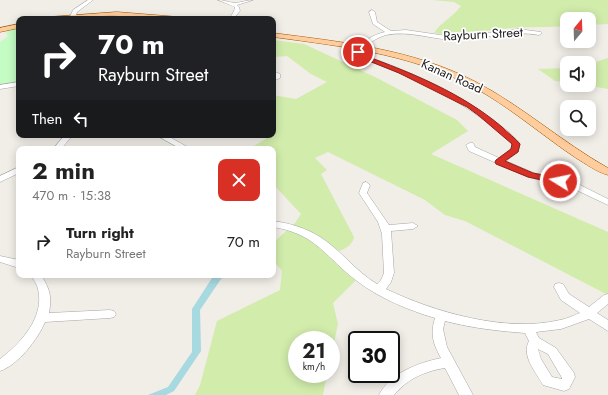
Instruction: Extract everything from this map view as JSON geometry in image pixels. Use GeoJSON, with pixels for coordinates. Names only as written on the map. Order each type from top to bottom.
{"type":"FeatureCollection","features":[{"type":"Feature","properties":{"kind":"main road"},"geometry":{"type":"LineString","coordinates":[[109,16],[141,16]]}},
{"type":"Feature","properties":{"kind":"main road"},"geometry":{"type":"LineString","coordinates":[[0,29],[16,26]]}},
{"type":"Feature","properties":{"kind":"main road","name":"Kanan Road"},"geometry":{"type":"LineString","coordinates":[[276,33],[363,46],[427,60],[478,81],[503,94],[579,149],[608,166]]}},
{"type":"Feature","properties":{"kind":"main road","name":"Kanan Road"},"geometry":{"type":"LineString","coordinates":[[363,46],[416,60],[468,81],[495,96],[572,151],[608,172]]}},
{"type":"Feature","properties":{"kind":"street"},"geometry":{"type":"LineString","coordinates":[[72,16],[75,10],[90,0]]}},
{"type":"Feature","properties":{"kind":"street"},"geometry":{"type":"LineString","coordinates":[[220,0],[234,4],[251,0]]}},
{"type":"Feature","properties":{"kind":"street"},"geometry":{"type":"LineString","coordinates":[[233,16],[238,9],[234,4]]}},
{"type":"Feature","properties":{"kind":"street"},"geometry":{"type":"LineString","coordinates":[[372,12],[375,23],[390,33]]}},
{"type":"Feature","properties":{"kind":"street","name":"Rayburn Street"},"geometry":{"type":"LineString","coordinates":[[363,46],[374,38],[390,33],[408,32],[455,38],[514,32],[539,33]]}},
{"type":"Feature","properties":{"kind":"street"},"geometry":{"type":"LineString","coordinates":[[363,46],[358,52],[361,56],[401,71],[469,106],[481,113],[512,139],[516,144],[515,150],[499,162]]}},
{"type":"Feature","properties":{"kind":"street"},"geometry":{"type":"LineString","coordinates":[[0,87],[16,84]]}},
{"type":"Feature","properties":{"kind":"street"},"geometry":{"type":"LineString","coordinates":[[60,146],[66,138]]}},
{"type":"Feature","properties":{"kind":"street"},"geometry":{"type":"LineString","coordinates":[[166,138],[181,146]]}},
{"type":"Feature","properties":{"kind":"street"},"geometry":{"type":"LineString","coordinates":[[470,145],[472,149],[499,162],[531,175],[575,186],[608,202]]}},
{"type":"Feature","properties":{"kind":"street"},"geometry":{"type":"LineString","coordinates":[[0,179],[16,171]]}},
{"type":"Feature","properties":{"kind":"street"},"geometry":{"type":"LineString","coordinates":[[366,185],[363,193],[386,228],[389,274],[386,282],[378,290]]}},
{"type":"Feature","properties":{"kind":"street"},"geometry":{"type":"LineString","coordinates":[[276,225],[298,230],[318,240],[355,274],[378,290],[407,304],[441,316],[498,327],[529,328],[576,321],[590,314],[608,298]]}},
{"type":"Feature","properties":{"kind":"street"},"geometry":{"type":"LineString","coordinates":[[386,228],[413,226]]}},
{"type":"Feature","properties":{"kind":"street"},"geometry":{"type":"LineString","coordinates":[[0,259],[16,263]]}},
{"type":"Feature","properties":{"kind":"street"},"geometry":{"type":"LineString","coordinates":[[0,366],[16,354],[28,341],[42,318],[46,301],[43,285],[38,278]]}},
{"type":"Feature","properties":{"kind":"street"},"geometry":{"type":"LineString","coordinates":[[559,287],[565,297],[608,326]]}},
{"type":"Feature","properties":{"kind":"street"},"geometry":{"type":"LineString","coordinates":[[42,318],[110,314]]}},
{"type":"Feature","properties":{"kind":"street"},"geometry":{"type":"LineString","coordinates":[[441,316],[437,329],[441,347],[466,395]]}},
{"type":"Feature","properties":{"kind":"street"},"geometry":{"type":"LineString","coordinates":[[529,328],[535,341]]}},
{"type":"Feature","properties":{"kind":"street"},"geometry":{"type":"LineString","coordinates":[[386,395],[393,386],[415,370],[430,365],[448,362]]}},
{"type":"Feature","properties":{"kind":"green space"},"geometry":{"type":"Polygon","coordinates":[[[433,0],[608,0],[608,24],[596,25],[596,12],[560,12],[560,26],[510,28],[460,34],[434,33],[461,6],[454,2],[433,0]]]}},
{"type":"Feature","properties":{"kind":"green space"},"geometry":{"type":"Polygon","coordinates":[[[16,28],[16,82],[0,85],[0,42],[8,36],[5,30],[16,28]]]}},
{"type":"Feature","properties":{"kind":"green space"},"geometry":{"type":"Polygon","coordinates":[[[276,40],[304,44],[377,78],[457,120],[468,131],[431,154],[608,232],[608,295],[465,221],[445,215],[425,200],[328,152],[315,158],[327,170],[321,174],[354,237],[353,241],[347,247],[328,256],[356,280],[333,303],[338,324],[337,331],[288,331],[288,383],[325,383],[323,395],[195,395],[200,385],[217,321],[280,290],[282,271],[276,264],[276,240],[295,223],[301,214],[276,187],[276,146],[254,146],[267,138],[276,138],[276,96],[296,99],[327,82],[311,74],[287,56],[276,57],[276,40]]]}},
{"type":"Feature","properties":{"kind":"green space"},"geometry":{"type":"Polygon","coordinates":[[[608,58],[608,89],[596,87],[596,62],[608,58]]]}},
{"type":"Feature","properties":{"kind":"green space"},"geometry":{"type":"Polygon","coordinates":[[[560,68],[560,81],[555,81],[538,69],[560,68]]]}},
{"type":"Feature","properties":{"kind":"water"},"geometry":{"type":"Polygon","coordinates":[[[212,278],[222,278],[200,310],[201,351],[174,391],[166,395],[148,395],[168,387],[192,352],[192,309],[212,278]]]}},
{"type":"Feature","properties":{"kind":"route"},"geometry":{"type":"LineString","coordinates":[[358,52],[361,56],[401,71],[476,109],[516,144],[515,150],[499,162],[531,175],[560,181]]}}]}
